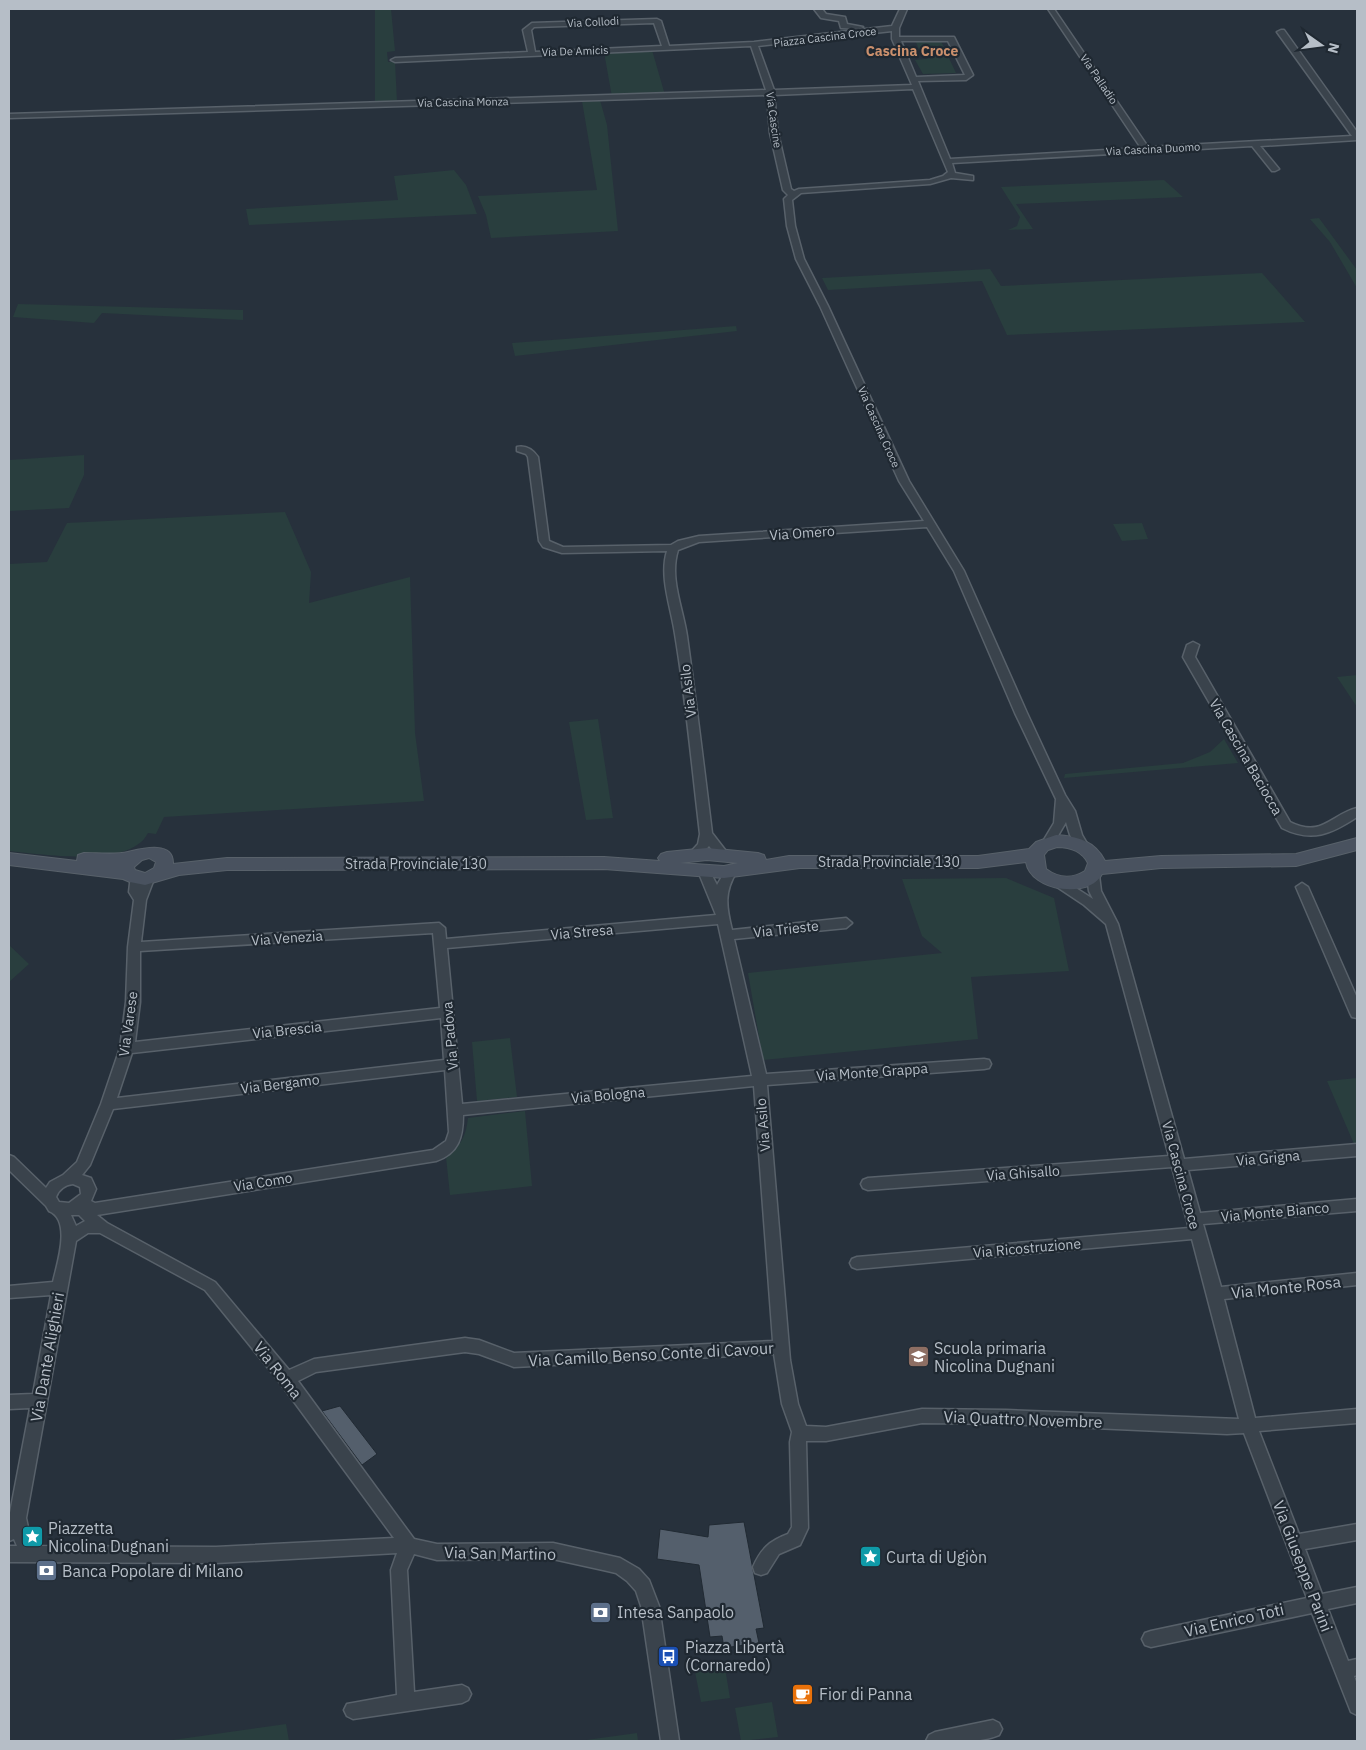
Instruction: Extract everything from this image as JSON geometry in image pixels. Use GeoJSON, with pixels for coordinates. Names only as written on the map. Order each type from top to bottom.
{"type":"FeatureCollection","features":[{"type":"Feature","properties":{"kind":"street"},"geometry":{"type":"LineString","coordinates":[[818,9],[824,16],[842,19],[844,26],[864,27],[867,32]]}},
{"type":"Feature","properties":{"kind":"street"},"geometry":{"type":"LineString","coordinates":[[903,9],[896,25],[896,39],[949,161],[952,172],[950,175]]}},
{"type":"Feature","properties":{"kind":"street","name":"Via Palladio"},"geometry":{"type":"LineString","coordinates":[[1051,9],[1146,150]]}},
{"type":"Feature","properties":{"kind":"street","name":"Via Collodi"},"geometry":{"type":"LineString","coordinates":[[532,52],[527,30],[532,25],[650,20],[657,21],[666,47]]}},
{"type":"Feature","properties":{"kind":"street","name":"Piazza Cascina Croce"},"geometry":{"type":"LineString","coordinates":[[754,44],[867,32],[896,25]]}},
{"type":"Feature","properties":{"kind":"street"},"geometry":{"type":"LineString","coordinates":[[1281,32],[1357,137]]}},
{"type":"Feature","properties":{"kind":"street","name":"Via Cascina Monza"},"geometry":{"type":"LineString","coordinates":[[9,116],[769,93],[915,83],[966,78],[969,76],[951,39],[896,39]]}},
{"type":"Feature","properties":{"kind":"street","name":"Via De Amicis"},"geometry":{"type":"LineString","coordinates":[[395,60],[532,52],[754,44]]}},
{"type":"Feature","properties":{"kind":"street","name":"Via Cascine"},"geometry":{"type":"LineString","coordinates":[[754,44],[770,88],[774,133],[787,190],[792,194]]}},
{"type":"Feature","properties":{"kind":"street","name":"Via Cascina Duomo"},"geometry":{"type":"LineString","coordinates":[[949,161],[1357,137]]}},
{"type":"Feature","properties":{"kind":"street"},"geometry":{"type":"LineString","coordinates":[[1254,144],[1274,169]]}},
{"type":"Feature","properties":{"kind":"street"},"geometry":{"type":"LineString","coordinates":[[792,194],[805,190],[930,182],[950,175],[970,178]]}},
{"type":"Feature","properties":{"kind":"street","name":"Via Cascina Croce"},"geometry":{"type":"LineString","coordinates":[[792,194],[788,199],[789,210],[800,259],[834,326],[893,459],[921,510],[932,524],[959,571],[1060,798],[1069,810],[1076,835],[1091,861],[1095,891],[1112,924],[1215,1294],[1249,1426]]}},
{"type":"Feature","properties":{"kind":"street","name":"Via Omero"},"geometry":{"type":"LineString","coordinates":[[520,449],[529,452],[533,457],[544,541],[547,545],[562,550],[673,548],[682,543],[699,539],[932,524]]}},
{"type":"Feature","properties":{"kind":"street","name":"Via Asilo"},"geometry":{"type":"LineString","coordinates":[[673,548],[669,561],[669,572],[681,634],[706,834]]}},
{"type":"Feature","properties":{"kind":"street","name":"Via Cascina Baciocca"},"geometry":{"type":"LineString","coordinates":[[1193,645],[1189,657],[1286,826],[1300,832],[1314,834],[1330,829],[1357,812]]}},
{"type":"Feature","properties":{"kind":"street","name":"Via Cascina Croce"},"geometry":{"type":"LineString","coordinates":[[1040,856],[1058,832],[1062,820],[1060,798]]}},
{"type":"Feature","properties":{"kind":"street"},"geometry":{"type":"LineString","coordinates":[[706,834],[723,855]]}},
{"type":"Feature","properties":{"kind":"street"},"geometry":{"type":"LineString","coordinates":[[694,856],[704,844],[706,834]]}},
{"type":"Feature","properties":{"kind":"street","name":"Strada Provinciale 130"},"geometry":{"type":"LineString","coordinates":[[604,863],[723,855],[800,862],[978,862],[1040,856],[1066,841],[1091,861],[1296,860],[1357,844]]}},
{"type":"Feature","properties":{"kind":"street","name":"Strada Provinciale 130"},"geometry":{"type":"LineString","coordinates":[[1040,856],[1052,881],[1061,884],[1080,883],[1091,861]]}},
{"type":"Feature","properties":{"kind":"street","name":"Strada Provinciale 130"},"geometry":{"type":"LineString","coordinates":[[9,859],[144,870],[179,869],[227,864],[604,863],[704,871],[731,871],[800,862]]}},
{"type":"Feature","properties":{"kind":"street","name":"Via Varese"},"geometry":{"type":"LineString","coordinates":[[92,1143],[72,1203],[52,1189],[83,1165],[92,1143],[108,1104],[127,1048],[133,1002],[134,947],[140,900],[135,892],[144,870]]}},
{"type":"Feature","properties":{"kind":"street","name":"Via Asilo"},"geometry":{"type":"LineString","coordinates":[[704,871],[721,913],[760,1080],[781,1347]]}},
{"type":"Feature","properties":{"kind":"street","name":"Via Asilo"},"geometry":{"type":"LineString","coordinates":[[721,913],[723,883],[731,871]]}},
{"type":"Feature","properties":{"kind":"street"},"geometry":{"type":"LineString","coordinates":[[1061,884],[1088,902],[1112,924]]}},
{"type":"Feature","properties":{"kind":"street"},"geometry":{"type":"LineString","coordinates":[[1302,887],[1357,1013]]}},
{"type":"Feature","properties":{"kind":"street","name":"Via Stresa"},"geometry":{"type":"LineString","coordinates":[[441,944],[721,913]]}},
{"type":"Feature","properties":{"kind":"street","name":"Via Trieste"},"geometry":{"type":"LineString","coordinates":[[726,935],[846,923]]}},
{"type":"Feature","properties":{"kind":"street","name":"Via Venezia"},"geometry":{"type":"LineString","coordinates":[[134,947],[439,928]]}},
{"type":"Feature","properties":{"kind":"street","name":"Via Padova"},"geometry":{"type":"LineString","coordinates":[[439,928],[456,1110],[456,1132],[452,1144]]}},
{"type":"Feature","properties":{"kind":"street","name":"Via Brescia"},"geometry":{"type":"LineString","coordinates":[[127,1048],[448,1012]]}},
{"type":"Feature","properties":{"kind":"street","name":"Via Bergamo"},"geometry":{"type":"LineString","coordinates":[[108,1104],[452,1064]]}},
{"type":"Feature","properties":{"kind":"street","name":"Via Monte Grappa"},"geometry":{"type":"LineString","coordinates":[[760,1080],[984,1064]]}},
{"type":"Feature","properties":{"kind":"street","name":"Via Bologna"},"geometry":{"type":"LineString","coordinates":[[456,1110],[760,1080]]}},
{"type":"Feature","properties":{"kind":"street","name":"Via Como"},"geometry":{"type":"LineString","coordinates":[[72,1203],[118,1205],[436,1155],[452,1144]]}},
{"type":"Feature","properties":{"kind":"street","name":"Via Grigna"},"geometry":{"type":"LineString","coordinates":[[1178,1163],[1357,1150]]}},
{"type":"Feature","properties":{"kind":"street","name":"Via Roma"},"geometry":{"type":"LineString","coordinates":[[9,1161],[27,1180],[72,1203],[108,1230],[210,1286],[287,1379],[409,1545]]}},
{"type":"Feature","properties":{"kind":"street","name":"Via Ghisallo"},"geometry":{"type":"LineString","coordinates":[[868,1184],[1178,1163]]}},
{"type":"Feature","properties":{"kind":"street"},"geometry":{"type":"LineString","coordinates":[[27,1180],[80,1180],[72,1203]]}},
{"type":"Feature","properties":{"kind":"street","name":"Via Dante Alighieri"},"geometry":{"type":"LineString","coordinates":[[18,1518],[69,1238],[68,1222],[72,1203]]}},
{"type":"Feature","properties":{"kind":"street"},"geometry":{"type":"LineString","coordinates":[[69,1238],[85,1227],[108,1230],[107,1218],[118,1205]]}},
{"type":"Feature","properties":{"kind":"street","name":"Via Monte Bianco"},"geometry":{"type":"LineString","coordinates":[[1195,1226],[1357,1205]]}},
{"type":"Feature","properties":{"kind":"street","name":"Via Ricostruzione"},"geometry":{"type":"LineString","coordinates":[[857,1263],[1195,1226]]}},
{"type":"Feature","properties":{"kind":"street","name":"Via Monte Rosa"},"geometry":{"type":"LineString","coordinates":[[1215,1294],[1357,1279]]}},
{"type":"Feature","properties":{"kind":"street"},"geometry":{"type":"LineString","coordinates":[[9,1292],[60,1288]]}},
{"type":"Feature","properties":{"kind":"street","name":"Via Camillo Benso Conte di Cavour"},"geometry":{"type":"LineString","coordinates":[[287,1379],[301,1370],[314,1366],[465,1345],[479,1347],[514,1360],[781,1347],[790,1404],[800,1432],[798,1442],[800,1528],[794,1540],[775,1546],[766,1555],[761,1567]]}},
{"type":"Feature","properties":{"kind":"street"},"geometry":{"type":"LineString","coordinates":[[9,1402],[40,1400]]}},
{"type":"Feature","properties":{"kind":"street","name":"Via Quattro Novembre"},"geometry":{"type":"LineString","coordinates":[[800,1432],[812,1435],[826,1434],[922,1416],[1006,1417],[1208,1426],[1249,1426],[1357,1416]]}},
{"type":"Feature","properties":{"kind":"street","name":"Via Giuseppe Parini"},"geometry":{"type":"LineString","coordinates":[[1249,1426],[1317,1602],[1350,1669],[1357,1706]]}},
{"type":"Feature","properties":{"kind":"street"},"geometry":{"type":"LineString","coordinates":[[9,1533],[18,1518]]}},
{"type":"Feature","properties":{"kind":"street"},"geometry":{"type":"LineString","coordinates":[[18,1518],[22,1539],[31,1554]]}},
{"type":"Feature","properties":{"kind":"street"},"geometry":{"type":"LineString","coordinates":[[1294,1543],[1357,1532]]}},
{"type":"Feature","properties":{"kind":"street"},"geometry":{"type":"LineString","coordinates":[[406,1702],[399,1570],[409,1545]]}},
{"type":"Feature","properties":{"kind":"street","name":"Via San Martino"},"geometry":{"type":"LineString","coordinates":[[31,1554],[216,1555],[409,1545],[443,1552],[553,1551],[620,1566],[633,1575],[643,1586],[650,1606],[670,1741]]}},
{"type":"Feature","properties":{"kind":"street"},"geometry":{"type":"LineString","coordinates":[[9,1554],[31,1554]]}},
{"type":"Feature","properties":{"kind":"street","name":"Via Enrico Toti"},"geometry":{"type":"LineString","coordinates":[[1151,1639],[1317,1602],[1357,1595]]}},
{"type":"Feature","properties":{"kind":"street"},"geometry":{"type":"LineString","coordinates":[[353,1710],[462,1694]]}},
{"type":"Feature","properties":{"kind":"street"},"geometry":{"type":"LineString","coordinates":[[935,1741],[993,1729]]}},
{"type":"Feature","properties":{"kind":"green space"},"geometry":{"type":"Polygon","coordinates":[[[375,9],[391,9],[395,51],[387,52],[388,62],[395,62],[397,102],[375,102],[375,9]]]}},
{"type":"Feature","properties":{"kind":"green space"},"geometry":{"type":"Polygon","coordinates":[[[940,39],[956,73],[923,74],[915,60],[933,58],[930,55],[922,56],[915,40],[940,39]]]}},
{"type":"Feature","properties":{"kind":"green space"},"geometry":{"type":"Polygon","coordinates":[[[652,50],[665,95],[612,97],[604,52],[652,50]]]}},
{"type":"Feature","properties":{"kind":"green space"},"geometry":{"type":"Polygon","coordinates":[[[600,100],[607,125],[618,231],[491,238],[486,215],[478,196],[597,190],[582,101],[600,100]]]}},
{"type":"Feature","properties":{"kind":"green space"},"geometry":{"type":"Polygon","coordinates":[[[454,170],[466,185],[477,214],[249,225],[246,209],[398,200],[394,176],[454,170]]]}},
{"type":"Feature","properties":{"kind":"green space"},"geometry":{"type":"Polygon","coordinates":[[[1164,180],[1183,197],[1016,204],[1033,229],[1008,230],[1017,226],[1020,217],[1001,187],[1164,180]]]}},
{"type":"Feature","properties":{"kind":"green space"},"geometry":{"type":"Polygon","coordinates":[[[1319,218],[1357,270],[1357,288],[1330,242],[1310,219],[1319,218]]]}},
{"type":"Feature","properties":{"kind":"green space"},"geometry":{"type":"Polygon","coordinates":[[[990,269],[1001,286],[1262,273],[1305,322],[1007,335],[982,281],[828,290],[822,278],[990,269]]]}},
{"type":"Feature","properties":{"kind":"green space"},"geometry":{"type":"Polygon","coordinates":[[[18,304],[243,310],[243,320],[102,313],[94,323],[13,317],[18,304]]]}},
{"type":"Feature","properties":{"kind":"green space"},"geometry":{"type":"Polygon","coordinates":[[[736,326],[737,331],[515,356],[512,343],[736,326]]]}},
{"type":"Feature","properties":{"kind":"green space"},"geometry":{"type":"Polygon","coordinates":[[[84,455],[84,475],[69,508],[9,511],[9,460],[84,455]]]}},
{"type":"Feature","properties":{"kind":"green space"},"geometry":{"type":"Polygon","coordinates":[[[285,512],[311,572],[309,603],[410,577],[415,733],[424,801],[164,817],[156,834],[148,833],[138,844],[123,851],[105,855],[84,857],[9,851],[9,564],[47,562],[67,523],[285,512]]]}},
{"type":"Feature","properties":{"kind":"green space"},"geometry":{"type":"Polygon","coordinates":[[[1142,523],[1148,539],[1122,541],[1113,524],[1142,523]]]}},
{"type":"Feature","properties":{"kind":"green space"},"geometry":{"type":"Polygon","coordinates":[[[1357,675],[1357,707],[1337,677],[1357,675]]]}},
{"type":"Feature","properties":{"kind":"green space"},"geometry":{"type":"Polygon","coordinates":[[[598,719],[613,818],[586,820],[569,722],[598,719]]]}},
{"type":"Feature","properties":{"kind":"green space"},"geometry":{"type":"Polygon","coordinates":[[[1224,739],[1238,763],[1064,778],[1065,774],[1183,763],[1210,752],[1224,739]]]}},
{"type":"Feature","properties":{"kind":"green space"},"geometry":{"type":"Polygon","coordinates":[[[1006,878],[1054,898],[1069,971],[971,977],[978,1039],[763,1060],[748,973],[942,953],[922,936],[902,879],[1006,878]]]}},
{"type":"Feature","properties":{"kind":"green space"},"geometry":{"type":"Polygon","coordinates":[[[9,945],[29,964],[9,982],[9,945]]]}},
{"type":"Feature","properties":{"kind":"green space"},"geometry":{"type":"Polygon","coordinates":[[[510,1038],[517,1097],[477,1101],[472,1042],[510,1038]]]}},
{"type":"Feature","properties":{"kind":"green space"},"geometry":{"type":"Polygon","coordinates":[[[1357,1078],[1357,1143],[1354,1144],[1327,1081],[1357,1078]]]}},
{"type":"Feature","properties":{"kind":"green space"},"geometry":{"type":"Polygon","coordinates":[[[525,1111],[532,1186],[450,1195],[446,1157],[462,1140],[468,1118],[525,1111]]]}},
{"type":"Feature","properties":{"kind":"green space"},"geometry":{"type":"Polygon","coordinates":[[[724,1662],[730,1698],[701,1702],[694,1667],[724,1662]]]}},
{"type":"Feature","properties":{"kind":"green space"},"geometry":{"type":"Polygon","coordinates":[[[772,1702],[778,1737],[741,1741],[735,1708],[772,1702]]]}},
{"type":"Feature","properties":{"kind":"green space"},"geometry":{"type":"Polygon","coordinates":[[[286,1724],[289,1741],[166,1741],[286,1724]]]}},
{"type":"Feature","properties":{"kind":"green space"},"geometry":{"type":"Polygon","coordinates":[[[637,1733],[638,1741],[579,1741],[637,1733]]]}},
{"type":"Feature","properties":{"kind":"building"},"geometry":{"type":"Polygon","coordinates":[[[340,1406],[377,1454],[362,1465],[322,1411],[340,1406]]]}},
{"type":"Feature","properties":{"kind":"building"},"geometry":{"type":"Polygon","coordinates":[[[744,1522],[764,1628],[756,1629],[759,1643],[724,1648],[722,1636],[710,1637],[699,1565],[657,1559],[660,1529],[708,1537],[709,1525],[744,1522]]]}},
{"type":"Feature","properties":{"kind":"place","name":"Scuola primaria Nicolina Dugnani"},"geometry":{"type":"Point","coordinates":[918,1357]}},
{"type":"Feature","properties":{"kind":"place","name":"Piazzetta Nicolina Dugnani"},"geometry":{"type":"Point","coordinates":[32,1537]}},
{"type":"Feature","properties":{"kind":"place","name":"Curta di Ugiòn"},"geometry":{"type":"Point","coordinates":[870,1557]}},
{"type":"Feature","properties":{"kind":"place","name":"Banca Popolare di Milano"},"geometry":{"type":"Point","coordinates":[46,1571]}},
{"type":"Feature","properties":{"kind":"place","name":"Intesa Sanpaolo"},"geometry":{"type":"Point","coordinates":[601,1612]}},
{"type":"Feature","properties":{"kind":"place","name":"Piazza Libertà (Cornaredo)"},"geometry":{"type":"Point","coordinates":[669,1656]}},
{"type":"Feature","properties":{"kind":"place","name":"Fior di Panna"},"geometry":{"type":"Point","coordinates":[803,1694]}},
{"type":"Feature","properties":{"kind":"district","name":"Cascina Croce"},"geometry":{"type":"Point","coordinates":[912,51]}}]}
